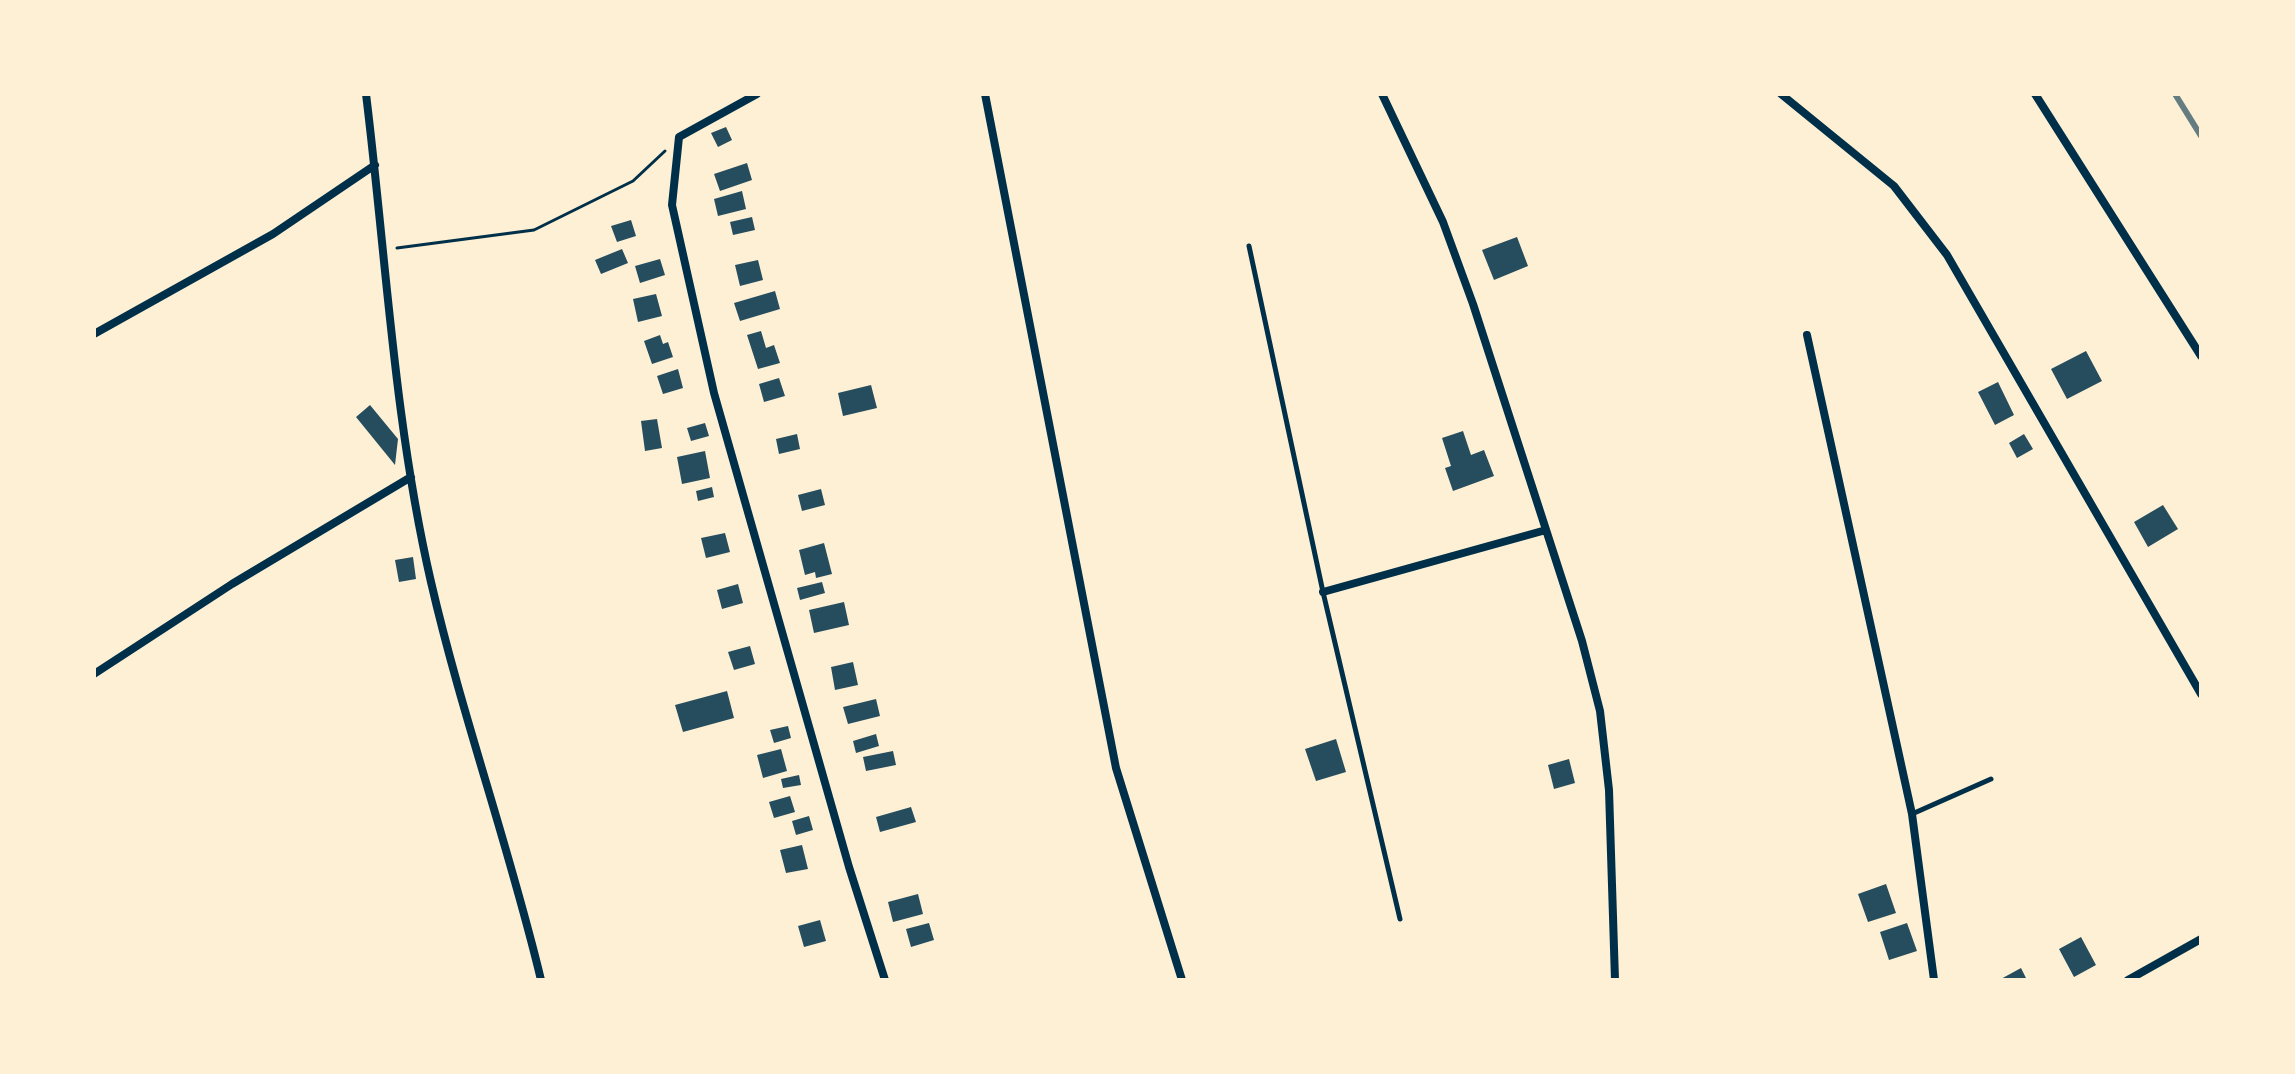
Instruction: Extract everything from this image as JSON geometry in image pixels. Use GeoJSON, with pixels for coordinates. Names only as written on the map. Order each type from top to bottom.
{"type":"FeatureCollection","features":[{"type":"Feature","properties":{"kind":"street"},"geometry":{"type":"LineString","coordinates":[[366,94],[411,477],[455,679],[525,913],[541,980]]}},
{"type":"Feature","properties":{"kind":"street"},"geometry":{"type":"LineString","coordinates":[[757,94],[679,137],[672,205],[714,393],[849,867],[885,980]]}},
{"type":"Feature","properties":{"kind":"street"},"geometry":{"type":"LineString","coordinates":[[985,94],[1116,768],[1182,980]]}},
{"type":"Feature","properties":{"kind":"street"},"geometry":{"type":"LineString","coordinates":[[1382,94],[1443,222],[1546,530],[1600,711],[1609,790],[1615,980]]}},
{"type":"Feature","properties":{"kind":"street"},"geometry":{"type":"LineString","coordinates":[[1781,94],[1894,186],[1947,255],[2201,694]]}},
{"type":"Feature","properties":{"kind":"street"},"geometry":{"type":"LineString","coordinates":[[2035,94],[2201,356]]}},
{"type":"Feature","properties":{"kind":"street"},"geometry":{"type":"LineString","coordinates":[[94,334],[273,234],[375,165]]}},
{"type":"Feature","properties":{"kind":"street"},"geometry":{"type":"LineString","coordinates":[[1807,335],[1912,814],[1934,980]]}},
{"type":"Feature","properties":{"kind":"street"},"geometry":{"type":"LineString","coordinates":[[94,674],[232,584],[411,477]]}},
{"type":"Feature","properties":{"kind":"street"},"geometry":{"type":"LineString","coordinates":[[1323,592],[1546,530]]}},
{"type":"Feature","properties":{"kind":"street"},"geometry":{"type":"LineString","coordinates":[[2128,980],[2201,939]]}},
{"type":"Feature","properties":{"kind":"lane"},"geometry":{"type":"LineString","coordinates":[[1249,246],[1323,592],[1400,919]]}},
{"type":"Feature","properties":{"kind":"lane"},"geometry":{"type":"LineString","coordinates":[[1912,814],[1991,779]]}},
{"type":"Feature","properties":{"kind":"path"},"geometry":{"type":"LineString","coordinates":[[382,250],[534,230],[633,181],[679,137]]}},
{"type":"Feature","properties":{"kind":"building"},"geometry":{"type":"Polygon","coordinates":[[[726,127],[732,140],[718,147],[711,133],[726,127]]]}},
{"type":"Feature","properties":{"kind":"building"},"geometry":{"type":"Polygon","coordinates":[[[747,163],[752,180],[720,191],[714,174],[747,163]]]}},
{"type":"Feature","properties":{"kind":"building"},"geometry":{"type":"Polygon","coordinates":[[[742,191],[746,209],[718,216],[714,199],[742,191]]]}},
{"type":"Feature","properties":{"kind":"building"},"geometry":{"type":"Polygon","coordinates":[[[752,217],[755,230],[733,235],[730,222],[752,217]]]}},
{"type":"Feature","properties":{"kind":"building"},"geometry":{"type":"Polygon","coordinates":[[[631,220],[636,236],[617,242],[611,226],[631,220]]]}},
{"type":"Feature","properties":{"kind":"building"},"geometry":{"type":"Polygon","coordinates":[[[1517,237],[1528,266],[1494,280],[1482,250],[1517,237]]]}},
{"type":"Feature","properties":{"kind":"building"},"geometry":{"type":"Polygon","coordinates":[[[622,249],[628,263],[601,274],[595,260],[622,249]]]}},
{"type":"Feature","properties":{"kind":"building"},"geometry":{"type":"Polygon","coordinates":[[[660,259],[665,275],[640,283],[635,266],[660,259]]]}},
{"type":"Feature","properties":{"kind":"building"},"geometry":{"type":"Polygon","coordinates":[[[758,260],[763,280],[740,286],[735,265],[758,260]]]}},
{"type":"Feature","properties":{"kind":"building"},"geometry":{"type":"Polygon","coordinates":[[[775,291],[780,309],[740,321],[734,303],[775,291]]]}},
{"type":"Feature","properties":{"kind":"building"},"geometry":{"type":"Polygon","coordinates":[[[656,294],[662,316],[638,322],[633,299],[656,294]]]}},
{"type":"Feature","properties":{"kind":"building"},"geometry":{"type":"Polygon","coordinates":[[[761,331],[766,348],[774,345],[780,363],[758,369],[747,335],[761,331]]]}},
{"type":"Feature","properties":{"kind":"building"},"geometry":{"type":"Polygon","coordinates":[[[660,335],[663,344],[668,342],[673,357],[652,364],[644,341],[660,335]]]}},
{"type":"Feature","properties":{"kind":"building"},"geometry":{"type":"Polygon","coordinates":[[[2086,351],[2102,381],[2067,399],[2051,369],[2086,351]]]}},
{"type":"Feature","properties":{"kind":"building"},"geometry":{"type":"Polygon","coordinates":[[[678,369],[683,388],[663,394],[657,376],[678,369]]]}},
{"type":"Feature","properties":{"kind":"building"},"geometry":{"type":"Polygon","coordinates":[[[779,378],[785,396],[764,402],[759,384],[779,378]]]}},
{"type":"Feature","properties":{"kind":"building"},"geometry":{"type":"Polygon","coordinates":[[[1998,382],[2014,415],[1995,425],[1978,392],[1998,382]]]}},
{"type":"Feature","properties":{"kind":"building"},"geometry":{"type":"Polygon","coordinates":[[[871,385],[877,408],[843,416],[838,393],[871,385]]]}},
{"type":"Feature","properties":{"kind":"building"},"geometry":{"type":"Polygon","coordinates":[[[370,405],[398,439],[395,465],[356,417],[370,405]]]}},
{"type":"Feature","properties":{"kind":"building"},"geometry":{"type":"Polygon","coordinates":[[[657,419],[662,448],[645,451],[641,421],[657,419]]]}},
{"type":"Feature","properties":{"kind":"building"},"geometry":{"type":"Polygon","coordinates":[[[705,423],[709,436],[691,441],[687,428],[705,423]]]}},
{"type":"Feature","properties":{"kind":"building"},"geometry":{"type":"Polygon","coordinates":[[[1463,431],[1471,455],[1484,450],[1494,476],[1453,491],[1445,468],[1451,466],[1442,438],[1463,431]]]}},
{"type":"Feature","properties":{"kind":"building"},"geometry":{"type":"Polygon","coordinates":[[[797,434],[800,449],[779,454],[776,439],[797,434]]]}},
{"type":"Feature","properties":{"kind":"building"},"geometry":{"type":"Polygon","coordinates":[[[2024,434],[2033,449],[2017,458],[2009,443],[2024,434]]]}},
{"type":"Feature","properties":{"kind":"building"},"geometry":{"type":"Polygon","coordinates":[[[705,451],[710,478],[682,484],[677,457],[705,451]]]}},
{"type":"Feature","properties":{"kind":"building"},"geometry":{"type":"Polygon","coordinates":[[[712,487],[714,497],[698,501],[696,491],[712,487]]]}},
{"type":"Feature","properties":{"kind":"building"},"geometry":{"type":"Polygon","coordinates":[[[821,489],[825,505],[802,511],[798,495],[821,489]]]}},
{"type":"Feature","properties":{"kind":"building"},"geometry":{"type":"Polygon","coordinates":[[[2163,505],[2178,529],[2148,547],[2134,522],[2163,505]]]}},
{"type":"Feature","properties":{"kind":"building"},"geometry":{"type":"Polygon","coordinates":[[[725,533],[730,552],[706,558],[701,538],[725,533]]]}},
{"type":"Feature","properties":{"kind":"building"},"geometry":{"type":"Polygon","coordinates":[[[824,543],[832,574],[816,578],[815,572],[805,575],[799,550],[824,543]]]}},
{"type":"Feature","properties":{"kind":"building"},"geometry":{"type":"Polygon","coordinates":[[[413,557],[416,579],[399,582],[395,560],[413,557]]]}},
{"type":"Feature","properties":{"kind":"building"},"geometry":{"type":"Polygon","coordinates":[[[822,582],[825,593],[800,600],[797,588],[822,582]]]}},
{"type":"Feature","properties":{"kind":"building"},"geometry":{"type":"Polygon","coordinates":[[[738,584],[743,603],[722,609],[717,590],[738,584]]]}},
{"type":"Feature","properties":{"kind":"building"},"geometry":{"type":"Polygon","coordinates":[[[844,602],[849,625],[814,633],[809,610],[844,602]]]}},
{"type":"Feature","properties":{"kind":"building"},"geometry":{"type":"Polygon","coordinates":[[[750,646],[755,664],[734,670],[728,652],[750,646]]]}},
{"type":"Feature","properties":{"kind":"building"},"geometry":{"type":"Polygon","coordinates":[[[853,662],[858,685],[835,690],[831,667],[853,662]]]}},
{"type":"Feature","properties":{"kind":"building"},"geometry":{"type":"Polygon","coordinates":[[[727,691],[734,718],[683,732],[675,705],[727,691]]]}},
{"type":"Feature","properties":{"kind":"building"},"geometry":{"type":"Polygon","coordinates":[[[876,699],[880,716],[848,724],[843,707],[876,699]]]}},
{"type":"Feature","properties":{"kind":"building"},"geometry":{"type":"Polygon","coordinates":[[[788,726],[791,738],[774,743],[770,730],[788,726]]]}},
{"type":"Feature","properties":{"kind":"building"},"geometry":{"type":"Polygon","coordinates":[[[876,734],[879,746],[856,753],[853,741],[876,734]]]}},
{"type":"Feature","properties":{"kind":"building"},"geometry":{"type":"Polygon","coordinates":[[[1336,739],[1346,772],[1316,781],[1305,749],[1336,739]]]}},
{"type":"Feature","properties":{"kind":"building"},"geometry":{"type":"Polygon","coordinates":[[[781,749],[787,771],[763,778],[757,755],[781,749]]]}},
{"type":"Feature","properties":{"kind":"building"},"geometry":{"type":"Polygon","coordinates":[[[893,751],[896,765],[866,771],[863,757],[893,751]]]}},
{"type":"Feature","properties":{"kind":"building"},"geometry":{"type":"Polygon","coordinates":[[[1569,759],[1575,783],[1554,789],[1548,765],[1569,759]]]}},
{"type":"Feature","properties":{"kind":"building"},"geometry":{"type":"Polygon","coordinates":[[[799,775],[801,785],[783,788],[781,779],[799,775]]]}},
{"type":"Feature","properties":{"kind":"building"},"geometry":{"type":"Polygon","coordinates":[[[790,796],[795,812],[774,818],[769,802],[790,796]]]}},
{"type":"Feature","properties":{"kind":"building"},"geometry":{"type":"Polygon","coordinates":[[[911,807],[916,822],[880,832],[876,817],[911,807]]]}},
{"type":"Feature","properties":{"kind":"building"},"geometry":{"type":"Polygon","coordinates":[[[809,816],[813,830],[796,835],[792,821],[809,816]]]}},
{"type":"Feature","properties":{"kind":"building"},"geometry":{"type":"Polygon","coordinates":[[[802,845],[808,869],[786,873],[780,850],[802,845]]]}},
{"type":"Feature","properties":{"kind":"building"},"geometry":{"type":"Polygon","coordinates":[[[1886,884],[1896,913],[1868,922],[1858,894],[1886,884]]]}},
{"type":"Feature","properties":{"kind":"building"},"geometry":{"type":"Polygon","coordinates":[[[918,894],[923,914],[893,922],[888,902],[918,894]]]}},
{"type":"Feature","properties":{"kind":"building"},"geometry":{"type":"Polygon","coordinates":[[[820,920],[826,941],[804,947],[798,926],[820,920]]]}},
{"type":"Feature","properties":{"kind":"building"},"geometry":{"type":"Polygon","coordinates":[[[929,923],[934,940],[911,947],[906,929],[929,923]]]}},
{"type":"Feature","properties":{"kind":"building"},"geometry":{"type":"Polygon","coordinates":[[[1907,923],[1917,951],[1889,960],[1880,932],[1907,923]]]}},
{"type":"Feature","properties":{"kind":"building"},"geometry":{"type":"Polygon","coordinates":[[[2081,937],[2096,965],[2074,977],[2059,949],[2081,937]]]}},
{"type":"Feature","properties":{"kind":"building"},"geometry":{"type":"Polygon","coordinates":[[[2021,968],[2027,980],[1999,980],[2021,968]]]}},
{"type":"Feature","properties":{"kind":"railway"},"geometry":{"type":"LineString","coordinates":[[2175,94],[2201,136]]}}]}
